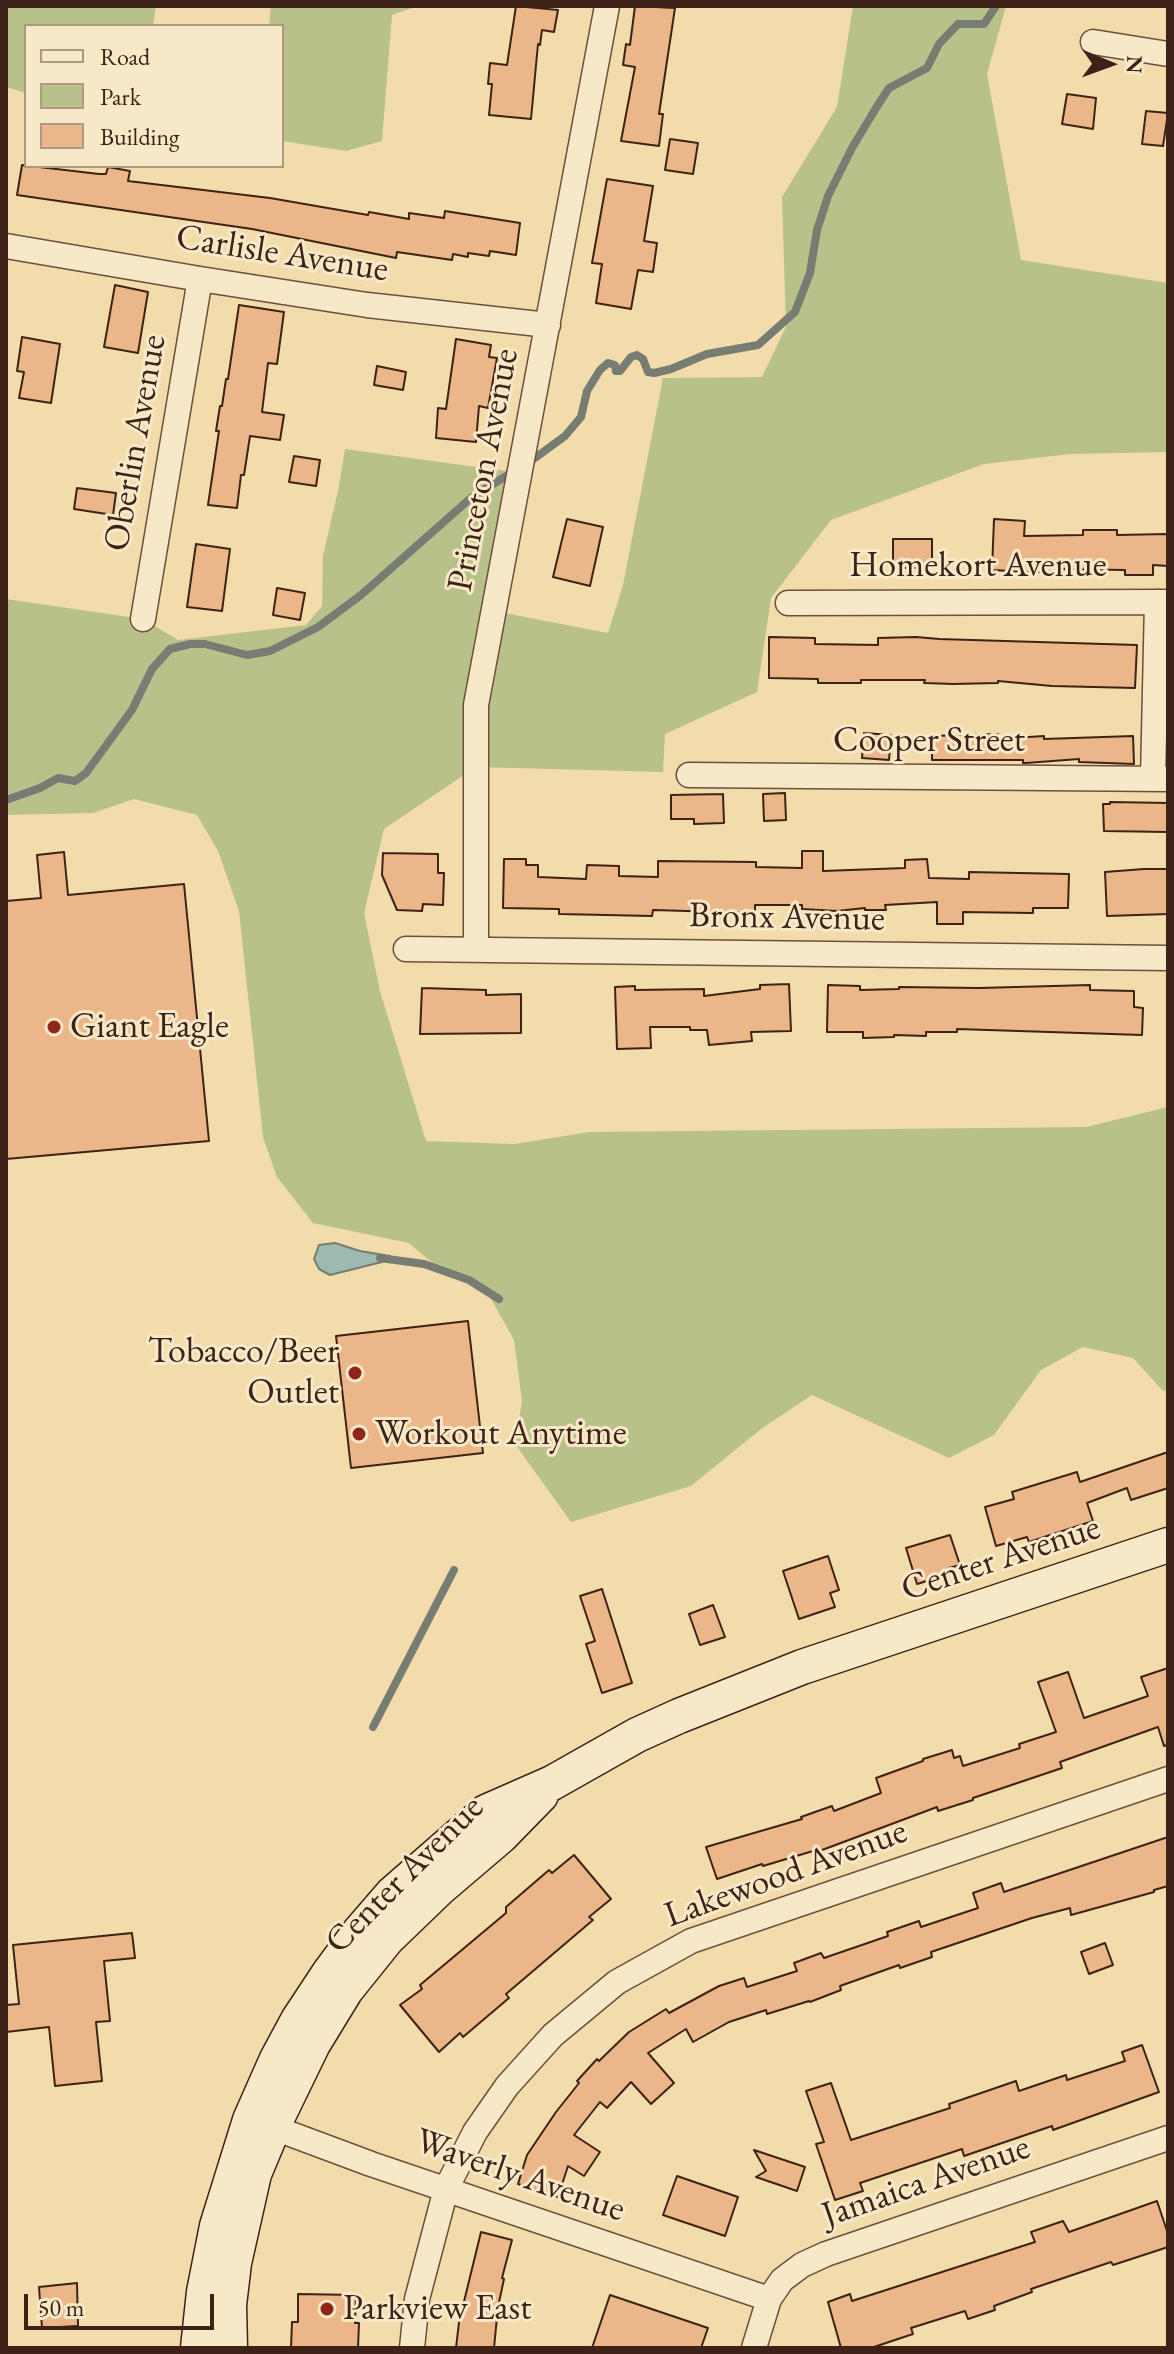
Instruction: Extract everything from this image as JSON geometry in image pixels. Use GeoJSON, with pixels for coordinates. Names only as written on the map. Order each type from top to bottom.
{"type":"FeatureCollection","features":[{"type":"Feature","properties":{"kind":"street","name":"Princeton Avenue"},"geometry":{"type":"LineString","coordinates":[[476,950],[476,705],[607,6]]}},
{"type":"Feature","properties":{"kind":"street"},"geometry":{"type":"LineString","coordinates":[[1093,42],[1168,54]]}},
{"type":"Feature","properties":{"kind":"street","name":"Carlisle Avenue"},"geometry":{"type":"LineString","coordinates":[[6,246],[367,305],[548,325]]}},
{"type":"Feature","properties":{"kind":"street","name":"Oberlin Avenue"},"geometry":{"type":"LineString","coordinates":[[143,619],[200,279]]}},
{"type":"Feature","properties":{"kind":"street"},"geometry":{"type":"LineString","coordinates":[[1160,779],[1162,602]]}},
{"type":"Feature","properties":{"kind":"street","name":"Homekort Avenue"},"geometry":{"type":"LineString","coordinates":[[788,603],[1162,602]]}},
{"type":"Feature","properties":{"kind":"street","name":"Cooper Street"},"geometry":{"type":"LineString","coordinates":[[689,775],[1160,779]]}},
{"type":"Feature","properties":{"kind":"street","name":"Bronx Avenue"},"geometry":{"type":"LineString","coordinates":[[406,949],[1168,958]]}},
{"type":"Feature","properties":{"kind":"street","name":"Center Avenue"},"geometry":{"type":"LineString","coordinates":[[230,2348],[229,2305],[234,2263],[277,2059],[298,2020],[360,1931],[392,1894],[486,1812],[552,1783],[637,1735],[802,1667],[1168,1545]]}},
{"type":"Feature","properties":{"kind":"street","name":"Lakewood Avenue"},"geometry":{"type":"LineString","coordinates":[[412,2348],[417,2299],[446,2189],[475,2132],[507,2086],[553,2035],[617,1982],[691,1941],[1168,1779]]}},
{"type":"Feature","properties":{"kind":"street","name":"Center Avenue"},"geometry":{"type":"LineString","coordinates":[[198,2348],[204,2292],[217,2226],[262,2124]]}},
{"type":"Feature","properties":{"kind":"street","name":"Waverly Avenue"},"geometry":{"type":"LineString","coordinates":[[262,2124],[769,2299]]}},
{"type":"Feature","properties":{"kind":"street","name":"Jamaica Avenue"},"geometry":{"type":"LineString","coordinates":[[754,2348],[769,2299],[782,2280],[802,2265],[826,2254],[1168,2138]]}},
{"type":"Feature","properties":{"kind":"green space"},"geometry":{"type":"Polygon","coordinates":[[[6,6],[156,6],[153,24],[24,24],[24,92],[6,87],[6,6]]]}},
{"type":"Feature","properties":{"kind":"green space"},"geometry":{"type":"Polygon","coordinates":[[[271,6],[418,6],[392,15],[382,141],[346,151],[284,141],[284,24],[269,24],[271,6]]]}},
{"type":"Feature","properties":{"kind":"green space"},"geometry":{"type":"Polygon","coordinates":[[[853,6],[1006,6],[987,74],[1021,260],[1168,283],[1168,452],[1070,454],[984,464],[831,520],[771,598],[757,692],[665,734],[663,772],[476,767],[384,829],[364,913],[380,991],[426,1141],[515,1144],[589,1132],[1086,1127],[1168,1107],[1168,1391],[1163,1391],[1133,1358],[1083,1347],[1041,1370],[994,1435],[949,1458],[812,1395],[761,1429],[691,1486],[571,1522],[515,1444],[522,1401],[514,1340],[485,1288],[444,1273],[409,1243],[313,1223],[277,1177],[263,1137],[239,911],[218,851],[197,815],[134,799],[93,813],[6,815],[6,599],[143,619],[178,640],[306,625],[322,606],[323,556],[345,449],[520,473],[494,611],[608,633],[623,585],[663,378],[762,377],[786,327],[782,197],[837,107],[853,6]]]}},
{"type":"Feature","properties":{"kind":"water"},"geometry":{"type":"Polygon","coordinates":[[[335,1243],[390,1256],[386,1261],[330,1275],[319,1269],[314,1259],[319,1245],[335,1243]]]}},
{"type":"Feature","properties":{"kind":"building"},"geometry":{"type":"Polygon","coordinates":[[[516,6],[558,10],[554,32],[542,30],[538,44],[531,119],[489,115],[492,84],[488,84],[490,63],[507,65],[516,6]]]}},
{"type":"Feature","properties":{"kind":"building"},"geometry":{"type":"Polygon","coordinates":[[[635,6],[675,8],[659,114],[663,114],[659,146],[621,141],[635,67],[623,65],[626,44],[630,45],[635,6]]]}},
{"type":"Feature","properties":{"kind":"building"},"geometry":{"type":"Polygon","coordinates":[[[1067,94],[1096,98],[1093,129],[1062,124],[1067,94]]]}},
{"type":"Feature","properties":{"kind":"building"},"geometry":{"type":"Polygon","coordinates":[[[1146,111],[1168,113],[1163,146],[1142,144],[1146,111]]]}},
{"type":"Feature","properties":{"kind":"building"},"geometry":{"type":"Polygon","coordinates":[[[670,139],[698,143],[693,174],[665,170],[670,139]]]}},
{"type":"Feature","properties":{"kind":"building"},"geometry":{"type":"Polygon","coordinates":[[[22,165],[24,168],[99,174],[106,174],[108,168],[114,168],[130,171],[128,181],[270,198],[368,215],[369,212],[409,219],[409,213],[444,218],[445,211],[520,223],[516,255],[490,251],[489,256],[453,254],[452,260],[397,252],[396,258],[252,229],[17,195],[22,165]]]}},
{"type":"Feature","properties":{"kind":"building"},"geometry":{"type":"Polygon","coordinates":[[[607,179],[653,186],[644,241],[657,243],[653,272],[638,270],[631,309],[596,303],[602,264],[592,263],[607,179]]]}},
{"type":"Feature","properties":{"kind":"building"},"geometry":{"type":"Polygon","coordinates":[[[115,285],[148,292],[138,353],[104,347],[115,285]]]}},
{"type":"Feature","properties":{"kind":"building"},"geometry":{"type":"Polygon","coordinates":[[[239,305],[284,312],[277,364],[268,363],[262,412],[284,415],[280,440],[250,436],[237,508],[208,505],[219,431],[216,431],[228,379],[239,305]]]}},
{"type":"Feature","properties":{"kind":"building"},"geometry":{"type":"Polygon","coordinates":[[[22,337],[60,344],[51,403],[19,398],[24,372],[17,371],[22,337]]]}},
{"type":"Feature","properties":{"kind":"building"},"geometry":{"type":"Polygon","coordinates":[[[456,339],[491,345],[489,357],[497,358],[488,408],[479,406],[476,442],[436,438],[438,408],[446,409],[456,339]]]}},
{"type":"Feature","properties":{"kind":"building"},"geometry":{"type":"Polygon","coordinates":[[[377,366],[406,372],[403,390],[374,385],[377,366]]]}},
{"type":"Feature","properties":{"kind":"building"},"geometry":{"type":"Polygon","coordinates":[[[294,456],[320,460],[316,486],[289,482],[294,456]]]}},
{"type":"Feature","properties":{"kind":"building"},"geometry":{"type":"Polygon","coordinates":[[[77,488],[116,493],[113,515],[74,509],[77,488]]]}},
{"type":"Feature","properties":{"kind":"building"},"geometry":{"type":"Polygon","coordinates":[[[567,519],[603,527],[590,586],[553,577],[567,519]]]}},
{"type":"Feature","properties":{"kind":"building"},"geometry":{"type":"Polygon","coordinates":[[[994,519],[1025,521],[1024,536],[1083,535],[1083,530],[1117,530],[1117,535],[1168,534],[1168,566],[1153,565],[1153,575],[1125,575],[1125,570],[992,570],[994,519]]]}},
{"type":"Feature","properties":{"kind":"building"},"geometry":{"type":"Polygon","coordinates":[[[893,539],[932,539],[932,568],[893,568],[893,539]]]}},
{"type":"Feature","properties":{"kind":"building"},"geometry":{"type":"Polygon","coordinates":[[[196,544],[230,549],[222,611],[187,607],[196,544]]]}},
{"type":"Feature","properties":{"kind":"building"},"geometry":{"type":"Polygon","coordinates":[[[277,588],[305,593],[300,620],[273,615],[277,588]]]}},
{"type":"Feature","properties":{"kind":"building"},"geometry":{"type":"Polygon","coordinates":[[[769,637],[815,638],[815,644],[878,645],[878,638],[916,637],[1137,645],[1135,688],[998,681],[953,684],[924,683],[925,680],[861,680],[861,683],[818,683],[818,679],[769,678],[769,637]]]}},
{"type":"Feature","properties":{"kind":"building"},"geometry":{"type":"Polygon","coordinates":[[[864,733],[891,735],[889,760],[862,758],[864,733]]]}},
{"type":"Feature","properties":{"kind":"building"},"geometry":{"type":"Polygon","coordinates":[[[998,734],[998,739],[1133,736],[1134,764],[1079,762],[1079,759],[1026,763],[1023,760],[932,760],[932,736],[998,734]]]}},
{"type":"Feature","properties":{"kind":"building"},"geometry":{"type":"Polygon","coordinates":[[[785,793],[786,820],[764,821],[763,794],[785,793]]]}},
{"type":"Feature","properties":{"kind":"building"},"geometry":{"type":"Polygon","coordinates":[[[723,794],[724,823],[694,824],[694,819],[671,819],[671,795],[723,794]]]}},
{"type":"Feature","properties":{"kind":"building"},"geometry":{"type":"Polygon","coordinates":[[[1168,803],[1168,832],[1104,831],[1103,804],[1168,803]]]}},
{"type":"Feature","properties":{"kind":"building"},"geometry":{"type":"Polygon","coordinates":[[[802,851],[823,851],[823,871],[905,868],[905,860],[927,859],[929,878],[969,879],[969,872],[1069,874],[1068,908],[1033,908],[1033,913],[963,912],[963,924],[937,924],[937,902],[885,905],[886,910],[865,908],[837,911],[802,909],[802,905],[755,905],[755,913],[653,910],[652,916],[559,914],[559,909],[503,908],[504,859],[526,859],[526,865],[538,865],[538,877],[586,879],[587,865],[619,866],[619,876],[658,877],[658,861],[756,862],[756,867],[802,868],[802,851]]]}},
{"type":"Feature","properties":{"kind":"building"},"geometry":{"type":"Polygon","coordinates":[[[64,852],[68,895],[184,884],[209,1141],[6,1159],[6,901],[41,898],[37,855],[64,852]]]}},
{"type":"Feature","properties":{"kind":"building"},"geometry":{"type":"Polygon","coordinates":[[[383,853],[438,854],[438,873],[444,873],[443,905],[423,904],[422,911],[397,910],[382,875],[383,853]]]}},
{"type":"Feature","properties":{"kind":"building"},"geometry":{"type":"Polygon","coordinates":[[[1168,869],[1168,914],[1107,916],[1105,872],[1168,869]]]}},
{"type":"Feature","properties":{"kind":"building"},"geometry":{"type":"Polygon","coordinates":[[[789,984],[791,1031],[751,1032],[752,1041],[709,1045],[707,1030],[650,1027],[651,1048],[617,1049],[615,987],[635,986],[635,990],[704,989],[704,996],[760,989],[760,985],[789,984]]]}},
{"type":"Feature","properties":{"kind":"building"},"geometry":{"type":"Polygon","coordinates":[[[828,985],[860,986],[860,990],[1090,985],[1090,990],[1134,991],[1134,1007],[1143,1008],[1142,1035],[957,1029],[957,1032],[926,1032],[926,1036],[863,1038],[863,1032],[827,1032],[828,985]]]}},
{"type":"Feature","properties":{"kind":"building"},"geometry":{"type":"Polygon","coordinates":[[[422,988],[486,990],[486,995],[521,994],[521,1033],[420,1034],[422,988]]]}},
{"type":"Feature","properties":{"kind":"building"},"geometry":{"type":"Polygon","coordinates":[[[468,1321],[483,1453],[351,1468],[336,1336],[468,1321]]]}},
{"type":"Feature","properties":{"kind":"building"},"geometry":{"type":"Polygon","coordinates":[[[1168,1452],[1168,1488],[1131,1500],[1127,1488],[1087,1503],[1093,1521],[1029,1542],[1027,1537],[996,1546],[985,1507],[1014,1499],[1012,1492],[1077,1472],[1080,1482],[1168,1452]]]}},
{"type":"Feature","properties":{"kind":"building"},"geometry":{"type":"Polygon","coordinates":[[[950,1535],[960,1565],[949,1568],[950,1574],[917,1584],[906,1548],[950,1535]]]}},
{"type":"Feature","properties":{"kind":"building"},"geometry":{"type":"Polygon","coordinates":[[[828,1556],[839,1590],[830,1593],[835,1607],[799,1619],[783,1571],[828,1556]]]}},
{"type":"Feature","properties":{"kind":"building"},"geometry":{"type":"Polygon","coordinates":[[[602,1589],[632,1683],[602,1693],[586,1644],[595,1641],[580,1596],[602,1589]]]}},
{"type":"Feature","properties":{"kind":"building"},"geometry":{"type":"Polygon","coordinates":[[[713,1605],[725,1637],[700,1645],[689,1614],[713,1605]]]}},
{"type":"Feature","properties":{"kind":"building"},"geometry":{"type":"Polygon","coordinates":[[[1168,1668],[1168,1745],[1164,1746],[1158,1727],[1060,1762],[1062,1768],[973,1800],[938,1811],[937,1807],[814,1853],[762,1864],[717,1879],[706,1847],[802,1819],[832,1806],[834,1811],[881,1793],[876,1778],[923,1759],[952,1750],[954,1758],[960,1756],[963,1766],[1020,1748],[1019,1744],[1056,1732],[1038,1682],[1068,1672],[1084,1718],[1148,1696],[1141,1677],[1168,1668]]]}},
{"type":"Feature","properties":{"kind":"building"},"geometry":{"type":"Polygon","coordinates":[[[1168,1837],[1168,1886],[1154,1892],[1071,1915],[1070,1908],[1032,1918],[931,1952],[932,1957],[840,1986],[841,1990],[810,2002],[767,2014],[766,2010],[729,2022],[693,2042],[686,2029],[648,2053],[674,2083],[651,2104],[631,2082],[607,2108],[600,2102],[574,2135],[600,2152],[584,2176],[568,2166],[558,2197],[518,2184],[527,2155],[579,2083],[577,2081],[629,2032],[666,2009],[669,2013],[719,1986],[744,1978],[747,1987],[797,1971],[794,1963],[821,1953],[824,1958],[888,1936],[887,1932],[919,1921],[921,1927],[978,1908],[973,1893],[1001,1883],[1004,1892],[1168,1837]]]}},
{"type":"Feature","properties":{"kind":"building"},"geometry":{"type":"Polygon","coordinates":[[[574,1855],[611,1899],[589,1917],[593,1920],[506,1994],[509,1998],[463,2037],[460,2033],[439,2052],[400,2005],[506,1913],[506,1907],[549,1870],[552,1873],[574,1855]]]}},
{"type":"Feature","properties":{"kind":"building"},"geometry":{"type":"Polygon","coordinates":[[[132,1933],[135,1958],[104,1961],[110,2021],[96,2022],[102,2081],[55,2086],[49,2027],[6,2032],[6,2005],[19,2004],[13,1945],[132,1933]]]}},
{"type":"Feature","properties":{"kind":"building"},"geometry":{"type":"Polygon","coordinates":[[[1105,1943],[1113,1965],[1089,1974],[1081,1952],[1105,1943]]]}},
{"type":"Feature","properties":{"kind":"building"},"geometry":{"type":"Polygon","coordinates":[[[1142,2045],[1159,2092],[1053,2130],[1052,2126],[964,2156],[962,2149],[860,2183],[863,2191],[835,2200],[816,2144],[824,2142],[806,2091],[831,2083],[851,2140],[950,2108],[949,2104],[1016,2081],[1019,2091],[1066,2075],[1067,2080],[1125,2061],[1122,2052],[1142,2045]]]}},
{"type":"Feature","properties":{"kind":"building"},"geometry":{"type":"Polygon","coordinates":[[[754,2150],[805,2167],[797,2191],[756,2177],[766,2171],[754,2150]]]}},
{"type":"Feature","properties":{"kind":"building"},"geometry":{"type":"Polygon","coordinates":[[[677,2176],[738,2197],[725,2236],[663,2215],[677,2176]]]}},
{"type":"Feature","properties":{"kind":"building"},"geometry":{"type":"Polygon","coordinates":[[[1157,2201],[1168,2234],[1168,2247],[1031,2289],[1032,2292],[994,2306],[995,2310],[968,2319],[965,2311],[911,2328],[913,2334],[871,2348],[841,2348],[828,2302],[850,2294],[852,2301],[1035,2242],[1031,2232],[1063,2221],[1069,2232],[1157,2201]]]}},
{"type":"Feature","properties":{"kind":"building"},"geometry":{"type":"Polygon","coordinates":[[[481,2232],[512,2240],[502,2278],[494,2348],[456,2348],[459,2322],[481,2232]]]}},
{"type":"Feature","properties":{"kind":"building"},"geometry":{"type":"Polygon","coordinates":[[[77,2283],[78,2326],[42,2328],[39,2287],[77,2283]]]}},
{"type":"Feature","properties":{"kind":"building","name":"Parkview East"},"geometry":{"type":"Polygon","coordinates":[[[298,2294],[356,2295],[358,2348],[291,2348],[292,2322],[298,2322],[298,2294]]]}},
{"type":"Feature","properties":{"kind":"building"},"geometry":{"type":"Polygon","coordinates":[[[610,2295],[708,2328],[701,2348],[592,2348],[610,2295]]]}},
{"type":"Feature","properties":{"kind":"waterway"},"geometry":{"type":"LineString","coordinates":[[528,463],[565,436],[581,417],[587,391],[608,363],[620,371],[631,357],[637,355],[643,359],[648,372],[671,369],[707,354],[758,345],[795,312],[810,273],[817,230],[828,196],[852,148],[889,88],[927,68],[939,44],[958,24],[984,24],[996,6]]}},
{"type":"Feature","properties":{"kind":"waterway"},"geometry":{"type":"LineString","coordinates":[[6,800],[58,778],[75,781],[86,773],[132,710],[152,669],[170,649],[205,644],[247,655],[270,651],[318,627],[361,595],[472,497],[516,470]]}},
{"type":"Feature","properties":{"kind":"waterway"},"geometry":{"type":"LineString","coordinates":[[380,1258],[424,1264],[469,1280],[499,1299]]}},
{"type":"Feature","properties":{"kind":"waterway"},"geometry":{"type":"LineString","coordinates":[[373,1727],[454,1570]]}},
{"type":"Feature","properties":{"kind":"place","name":"Giant Eagle"},"geometry":{"type":"Point","coordinates":[54,1027]}},
{"type":"Feature","properties":{"kind":"place","name":"Tobacco/Beer Outlet"},"geometry":{"type":"Point","coordinates":[355,1373]}},
{"type":"Feature","properties":{"kind":"place","name":"Workout Anytime"},"geometry":{"type":"Point","coordinates":[359,1434]}},
{"type":"Feature","properties":{"kind":"place","name":"Parkview East"},"geometry":{"type":"Point","coordinates":[327,2309]}}]}
